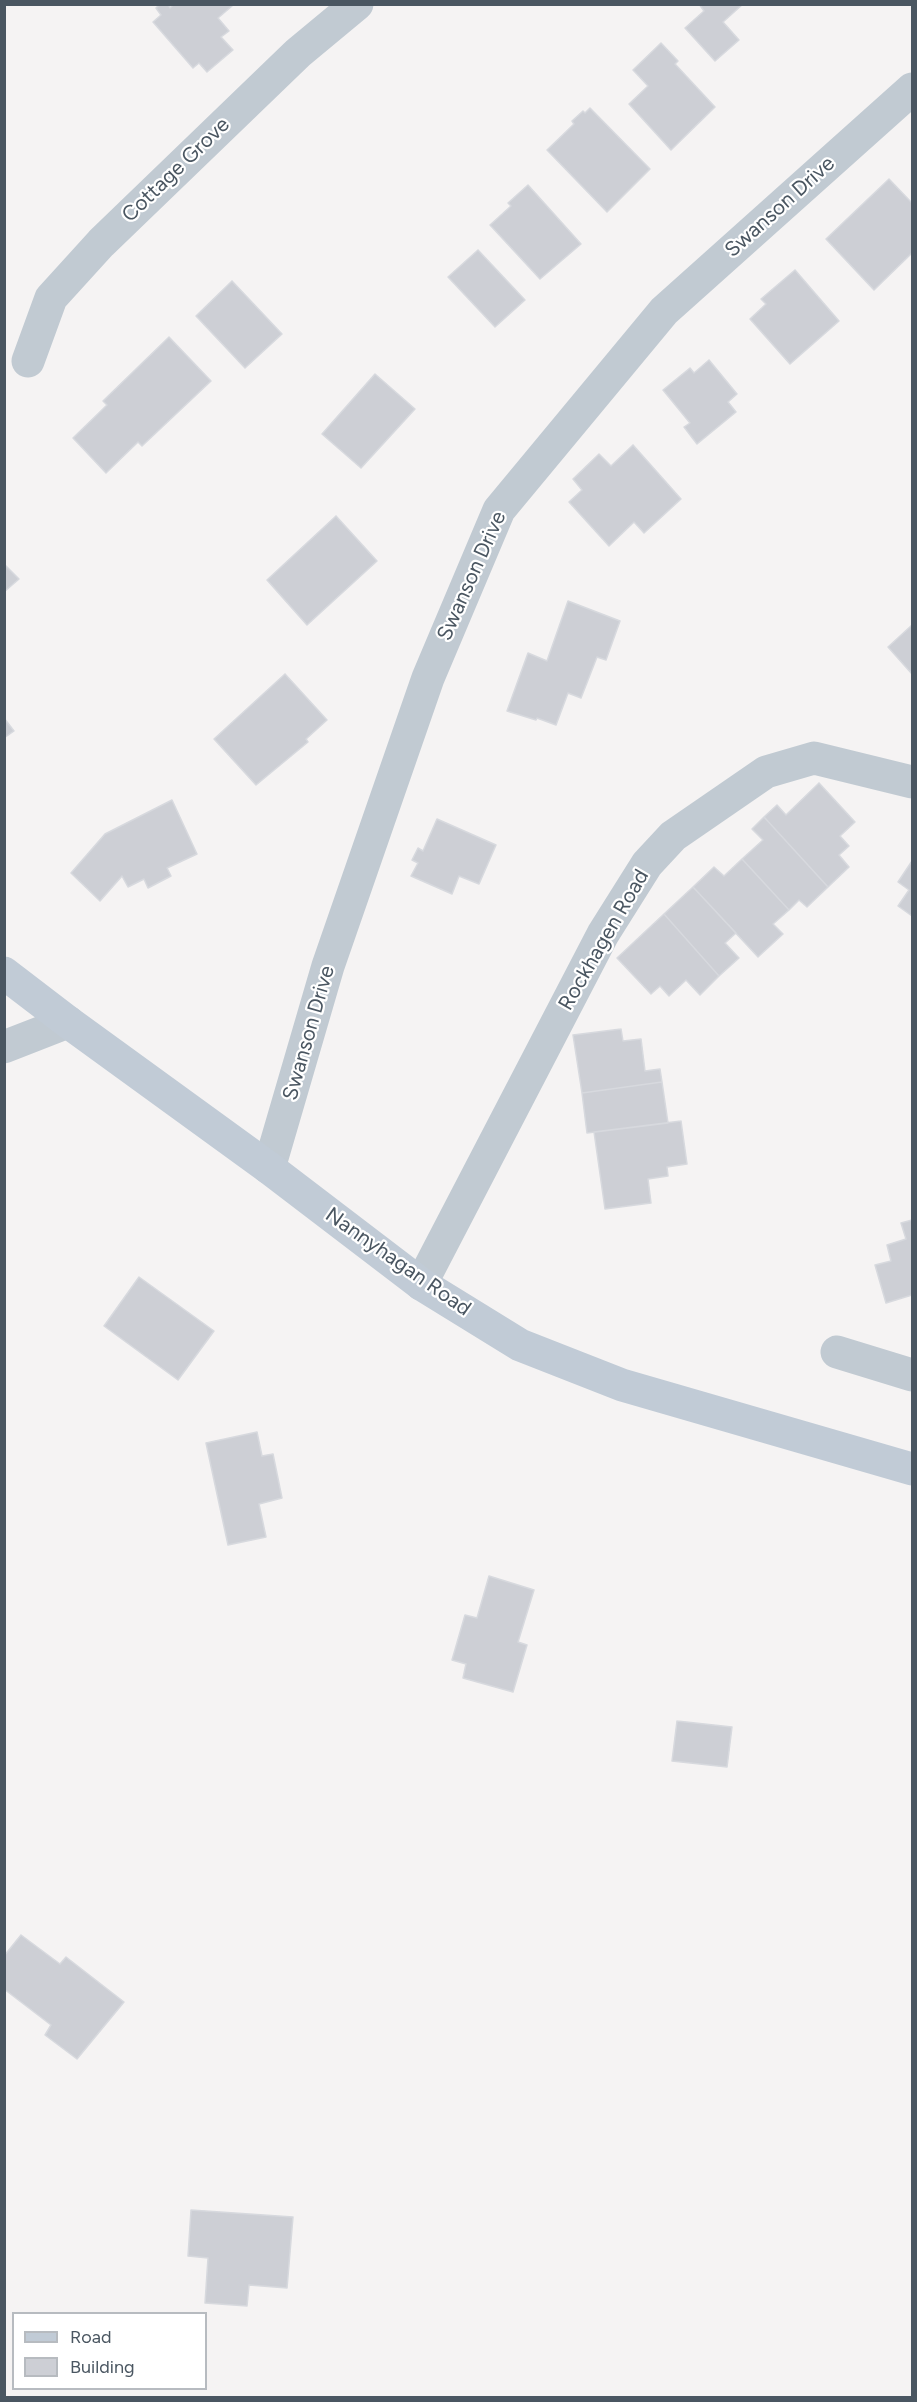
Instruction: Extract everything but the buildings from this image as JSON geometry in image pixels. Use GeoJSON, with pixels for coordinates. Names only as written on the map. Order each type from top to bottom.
{"type":"FeatureCollection","features":[{"type":"Feature","properties":{"kind":"street","name":"Cottage Grove"},"geometry":{"type":"LineString","coordinates":[[28,361],[51,297],[101,243],[298,53],[357,4]]}},
{"type":"Feature","properties":{"kind":"street","name":"Swanson Drive"},"geometry":{"type":"LineString","coordinates":[[269,1168],[328,966],[416,711],[499,510],[664,311],[912,89]]}},
{"type":"Feature","properties":{"kind":"street","name":"Rockhagen Road"},"geometry":{"type":"LineString","coordinates":[[421,1284],[603,934],[647,864],[673,836],[766,772],[814,758],[912,782]]}},
{"type":"Feature","properties":{"kind":"street","name":"Nannyhagan Road"},"geometry":{"type":"LineString","coordinates":[[4,973],[269,1168],[421,1284],[520,1345],[622,1384],[912,1469]]}},
{"type":"Feature","properties":{"kind":"street"},"geometry":{"type":"LineString","coordinates":[[4,1047],[68,1022]]}},
{"type":"Feature","properties":{"kind":"street"},"geometry":{"type":"LineString","coordinates":[[837,1352],[912,1375]]}}]}
